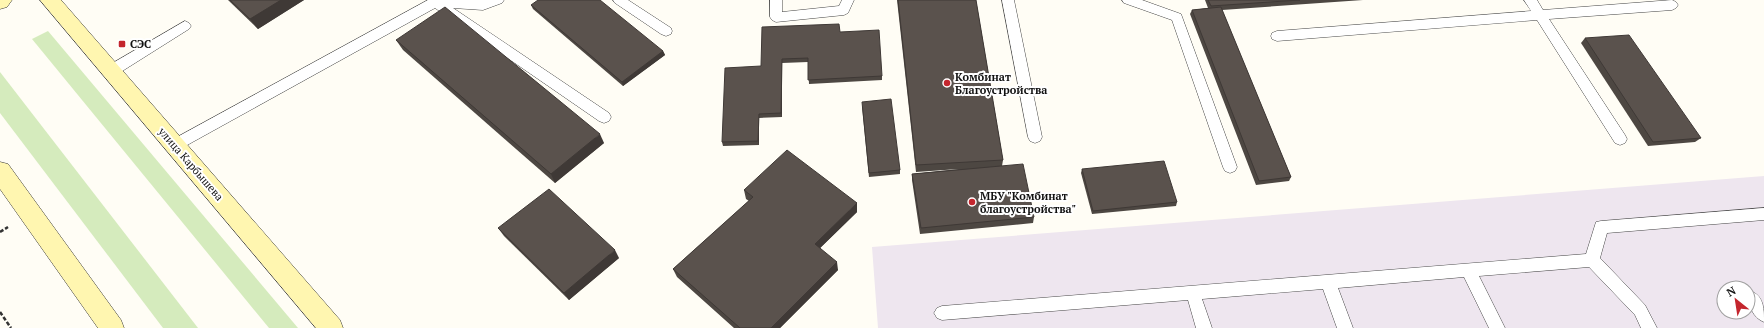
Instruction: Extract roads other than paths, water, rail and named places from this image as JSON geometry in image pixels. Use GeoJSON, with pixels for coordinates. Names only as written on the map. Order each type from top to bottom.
{"type":"FeatureCollection","features":[{"type":"Feature","properties":{"kind":"street","name":"улица Карбышева"},"geometry":{"type":"LineString","coordinates":[[50,0],[331,328]]}},
{"type":"Feature","properties":{"kind":"street"},"geometry":{"type":"LineString","coordinates":[[0,171],[112,328]]}},
{"type":"Feature","properties":{"kind":"lane"},"geometry":{"type":"LineString","coordinates":[[175,145],[435,2],[483,5],[498,0]]}},
{"type":"Feature","properties":{"kind":"lane"},"geometry":{"type":"LineString","coordinates":[[619,0],[666,31]]}},
{"type":"Feature","properties":{"kind":"lane"},"geometry":{"type":"LineString","coordinates":[[776,0],[776,17],[844,10],[848,0]]}},
{"type":"Feature","properties":{"kind":"lane"},"geometry":{"type":"LineString","coordinates":[[1008,0],[1036,138]]}},
{"type":"Feature","properties":{"kind":"lane"},"geometry":{"type":"LineString","coordinates":[[1128,0],[1177,17],[1230,167]]}},
{"type":"Feature","properties":{"kind":"lane"},"geometry":{"type":"LineString","coordinates":[[1530,0],[1620,139]]}},
{"type":"Feature","properties":{"kind":"lane"},"geometry":{"type":"LineString","coordinates":[[435,2],[604,117]]}},
{"type":"Feature","properties":{"kind":"lane"},"geometry":{"type":"LineString","coordinates":[[1277,36],[1672,5]]}},
{"type":"Feature","properties":{"kind":"lane"},"geometry":{"type":"LineString","coordinates":[[111,71],[185,26]]}},
{"type":"Feature","properties":{"kind":"lane"},"geometry":{"type":"LineString","coordinates":[[1592,260],[1601,227],[1764,214]]}},
{"type":"Feature","properties":{"kind":"lane"},"geometry":{"type":"LineString","coordinates":[[942,313],[1592,260]]}},
{"type":"Feature","properties":{"kind":"lane"},"geometry":{"type":"LineString","coordinates":[[1592,260],[1640,310],[1650,328]]}},
{"type":"Feature","properties":{"kind":"lane"},"geometry":{"type":"LineString","coordinates":[[1468,270],[1497,328]]}},
{"type":"Feature","properties":{"kind":"lane"},"geometry":{"type":"LineString","coordinates":[[1328,282],[1345,328]]}},
{"type":"Feature","properties":{"kind":"lane"},"geometry":{"type":"LineString","coordinates":[[1193,293],[1204,328]]}},
{"type":"Feature","properties":{"kind":"lane"},"geometry":{"type":"LineString","coordinates":[[1764,298],[1753,299],[1764,315]]}},
{"type":"Feature","properties":{"kind":"place","name":"СЭС"},"geometry":{"type":"Point","coordinates":[122,44]}},
{"type":"Feature","properties":{"kind":"place","name":"Комбинат Благоустройства"},"geometry":{"type":"Point","coordinates":[947,83]}},
{"type":"Feature","properties":{"kind":"place","name":"МБУ \"Комбинат благоустройства\""},"geometry":{"type":"Point","coordinates":[972,202]}}]}
